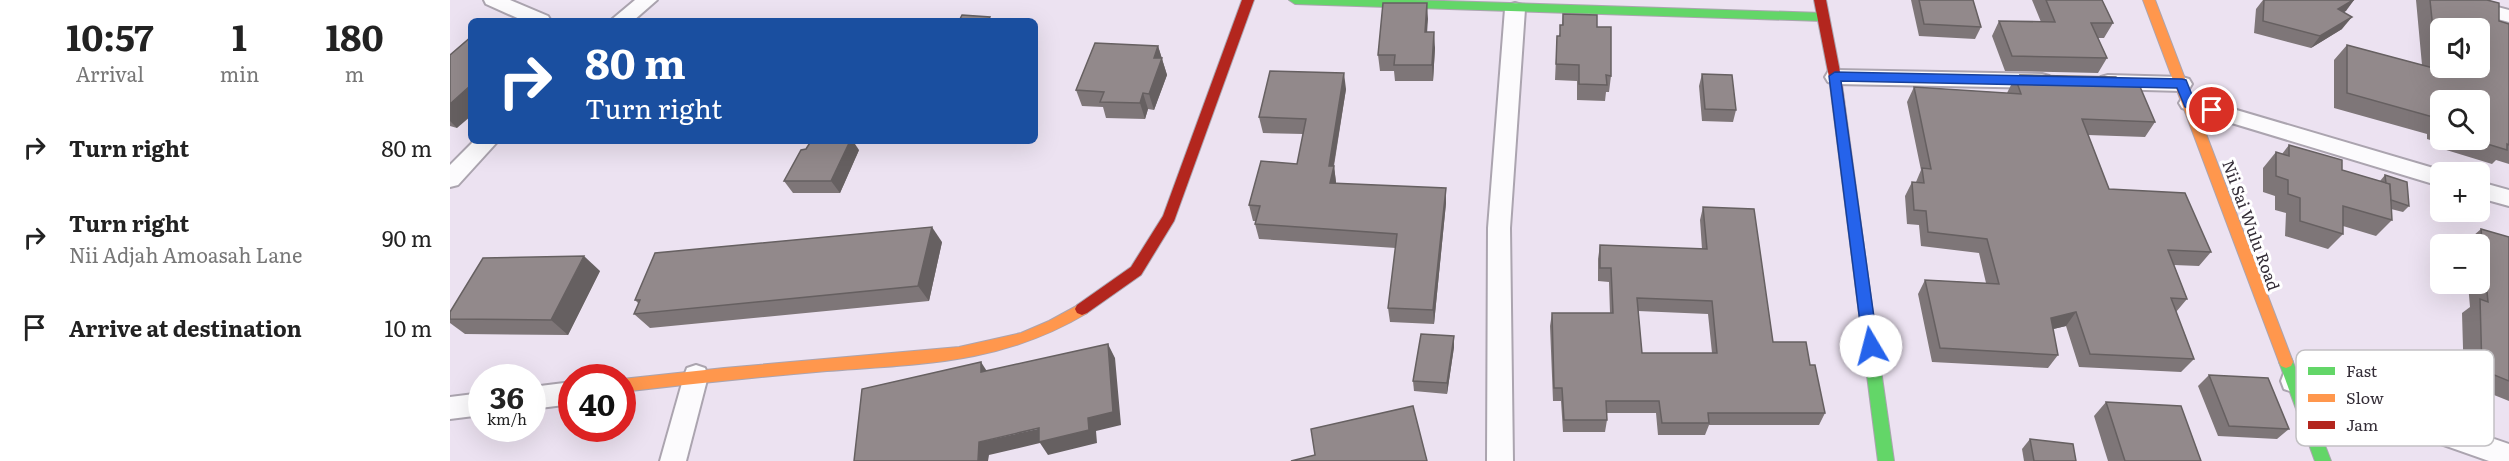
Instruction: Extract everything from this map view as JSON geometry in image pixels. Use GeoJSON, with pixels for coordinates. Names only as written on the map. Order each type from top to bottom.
{"type":"FeatureCollection","features":[{"type":"Feature","properties":{"kind":"street"},"geometry":{"type":"LineString","coordinates":[[493,0],[534,18]]}},
{"type":"Feature","properties":{"kind":"street"},"geometry":{"type":"LineString","coordinates":[[624,18],[648,0]]}},
{"type":"Feature","properties":{"kind":"street"},"geometry":{"type":"LineString","coordinates":[[636,384],[696,376],[970,353],[1058,326],[1136,271],[1169,217],[1248,0]]}},
{"type":"Feature","properties":{"kind":"street"},"geometry":{"type":"LineString","coordinates":[[1295,0],[1515,9],[1822,17]]}},
{"type":"Feature","properties":{"kind":"street"},"geometry":{"type":"LineString","coordinates":[[1820,0],[1835,76],[1883,460]]}},
{"type":"Feature","properties":{"kind":"street","name":"Nii Sai Wulu Road"},"geometry":{"type":"LineString","coordinates":[[2150,0],[2296,389]]}},
{"type":"Feature","properties":{"kind":"street"},"geometry":{"type":"LineString","coordinates":[[2447,0],[2509,16]]}},
{"type":"Feature","properties":{"kind":"street"},"geometry":{"type":"LineString","coordinates":[[1500,461],[1499,228],[1515,9]]}},
{"type":"Feature","properties":{"kind":"street"},"geometry":{"type":"LineString","coordinates":[[1835,76],[2062,81]]}},
{"type":"Feature","properties":{"kind":"street"},"geometry":{"type":"LineString","coordinates":[[2086,82],[2185,93],[2430,175]]}},
{"type":"Feature","properties":{"kind":"street"},"geometry":{"type":"LineString","coordinates":[[450,179],[485,144]]}},
{"type":"Feature","properties":{"kind":"street"},"geometry":{"type":"LineString","coordinates":[[2490,193],[2509,198]]}},
{"type":"Feature","properties":{"kind":"street"},"geometry":{"type":"LineString","coordinates":[[673,461],[696,376]]}},
{"type":"Feature","properties":{"kind":"street"},"geometry":{"type":"LineString","coordinates":[[450,408],[468,406]]}},
{"type":"Feature","properties":{"kind":"street","name":"Nii Sai Wulu Road"},"geometry":{"type":"LineString","coordinates":[[2317,446],[2323,461]]}},
{"type":"Feature","properties":{"kind":"street"},"geometry":{"type":"LineString","coordinates":[[2480,446],[2509,456]]}},
{"type":"Feature","properties":{"kind":"building"},"geometry":{"type":"Polygon","coordinates":[[[1919,0],[1973,0],[1981,27],[1924,24],[1919,0]]]}},
{"type":"Feature","properties":{"kind":"building"},"geometry":{"type":"Polygon","coordinates":[[[2046,0],[2102,0],[2113,23],[2091,23],[2107,58],[2012,56],[1999,21],[2055,22],[2046,0]]]}},
{"type":"Feature","properties":{"kind":"building"},"geometry":{"type":"Polygon","coordinates":[[[2264,0],[2353,0],[2338,9],[2352,17],[2320,36],[2263,21],[2264,0]]]}},
{"type":"Feature","properties":{"kind":"building"},"geometry":{"type":"Polygon","coordinates":[[[2430,0],[2487,0],[2499,3],[2499,21],[2509,24],[2509,145],[2507,144],[2507,150],[2490,145],[2490,90],[2430,90],[2430,116],[2347,93],[2347,45],[2430,67],[2430,78],[2490,78],[2490,18],[2432,18],[2430,0]]]}},
{"type":"Feature","properties":{"kind":"building"},"geometry":{"type":"Polygon","coordinates":[[[1383,3],[1427,3],[1425,32],[1434,32],[1432,65],[1394,65],[1395,55],[1378,55],[1383,3]]]}},
{"type":"Feature","properties":{"kind":"building"},"geometry":{"type":"Polygon","coordinates":[[[1563,14],[1597,15],[1597,27],[1611,27],[1611,76],[1606,75],[1607,85],[1579,84],[1579,65],[1556,64],[1557,36],[1560,36],[1560,25],[1563,25],[1563,14]]]}},
{"type":"Feature","properties":{"kind":"building"},"geometry":{"type":"Polygon","coordinates":[[[962,15],[990,17],[990,18],[960,18],[962,15]]]}},
{"type":"Feature","properties":{"kind":"building"},"geometry":{"type":"Polygon","coordinates":[[[468,40],[468,88],[450,104],[450,55],[468,40]]]}},
{"type":"Feature","properties":{"kind":"building"},"geometry":{"type":"Polygon","coordinates":[[[1095,43],[1158,46],[1154,58],[1162,58],[1149,94],[1143,93],[1140,103],[1100,102],[1104,92],[1076,90],[1095,43]]]}},
{"type":"Feature","properties":{"kind":"building"},"geometry":{"type":"Polygon","coordinates":[[[1270,71],[1344,73],[1329,166],[1334,166],[1330,183],[1446,188],[1433,310],[1388,308],[1397,234],[1255,224],[1260,206],[1249,205],[1261,161],[1297,164],[1306,119],[1259,117],[1270,71]]]}},
{"type":"Feature","properties":{"kind":"building"},"geometry":{"type":"Polygon","coordinates":[[[1702,74],[1732,75],[1736,110],[1705,109],[1702,74]]]}},
{"type":"Feature","properties":{"kind":"building"},"geometry":{"type":"Polygon","coordinates":[[[2020,75],[2116,77],[2118,81],[2138,82],[2155,122],[2082,119],[2109,189],[2185,193],[2211,252],[2168,250],[2187,299],[2171,298],[2194,359],[2090,354],[2076,312],[2051,318],[2058,355],[1940,348],[1925,280],[1999,284],[1987,239],[1928,232],[1926,211],[1914,210],[1912,182],[1924,183],[1922,168],[1931,169],[1914,87],[2021,94],[2015,77],[2021,78],[2020,75]]]}},
{"type":"Feature","properties":{"kind":"building"},"geometry":{"type":"Polygon","coordinates":[[[809,144],[849,144],[831,181],[784,181],[801,150],[806,149],[809,144]]]}},
{"type":"Feature","properties":{"kind":"building"},"geometry":{"type":"Polygon","coordinates":[[[2289,145],[2342,160],[2342,170],[2390,184],[2392,220],[2343,206],[2343,234],[2300,221],[2300,198],[2288,194],[2288,180],[2276,176],[2276,152],[2289,156],[2289,145]]]}},
{"type":"Feature","properties":{"kind":"building"},"geometry":{"type":"Polygon","coordinates":[[[2385,175],[2407,182],[2409,206],[2391,200],[2390,184],[2386,183],[2385,175]]]}},
{"type":"Feature","properties":{"kind":"building"},"geometry":{"type":"Polygon","coordinates":[[[1703,207],[1754,209],[1773,342],[1806,342],[1810,365],[1815,365],[1825,413],[1708,413],[1709,423],[1662,423],[1659,401],[1606,401],[1607,420],[1564,420],[1562,388],[1554,388],[1552,313],[1613,313],[1611,268],[1600,268],[1600,245],[1707,249],[1703,207]],[[1637,298],[1642,353],[1717,353],[1712,301],[1637,298]]]}},
{"type":"Feature","properties":{"kind":"building"},"geometry":{"type":"Polygon","coordinates":[[[932,227],[918,286],[634,314],[640,300],[635,300],[655,253],[932,227]]]}},
{"type":"Feature","properties":{"kind":"building"},"geometry":{"type":"Polygon","coordinates":[[[2481,229],[2509,237],[2509,381],[2494,375],[2494,350],[2481,350],[2480,299],[2488,302],[2487,294],[2490,294],[2490,234],[2481,234],[2481,229]]]}},
{"type":"Feature","properties":{"kind":"building"},"geometry":{"type":"Polygon","coordinates":[[[584,256],[551,320],[450,319],[450,312],[483,258],[584,256]]]}},
{"type":"Feature","properties":{"kind":"building"},"geometry":{"type":"Polygon","coordinates":[[[1421,334],[1454,336],[1447,383],[1413,381],[1421,334]]]}},
{"type":"Feature","properties":{"kind":"building"},"geometry":{"type":"Polygon","coordinates":[[[1108,344],[1113,412],[1088,418],[1089,430],[1039,442],[1039,428],[979,442],[978,461],[854,461],[862,389],[981,362],[981,372],[1108,344]]]}},
{"type":"Feature","properties":{"kind":"building"},"geometry":{"type":"Polygon","coordinates":[[[2209,375],[2268,378],[2289,429],[2229,426],[2209,375]]]}},
{"type":"Feature","properties":{"kind":"building"},"geometry":{"type":"Polygon","coordinates":[[[2106,402],[2181,406],[2201,461],[2125,461],[2106,402]]]}},
{"type":"Feature","properties":{"kind":"building"},"geometry":{"type":"Polygon","coordinates":[[[1413,406],[1427,461],[1291,461],[1315,455],[1311,429],[1413,406]]]}},
{"type":"Feature","properties":{"kind":"building"},"geometry":{"type":"Polygon","coordinates":[[[2030,439],[2073,444],[2076,461],[2034,461],[2030,439]]]}},
{"type":"Feature","properties":{"kind":"traffic: fast"},"geometry":{"type":"LineString","coordinates":[[1295,0],[1822,17]]}},
{"type":"Feature","properties":{"kind":"traffic: fast"},"geometry":{"type":"LineString","coordinates":[[1867,321],[1886,461]]}},
{"type":"Feature","properties":{"kind":"traffic: fast"},"geometry":{"type":"LineString","coordinates":[[2286,362],[2296,389]]}},
{"type":"Feature","properties":{"kind":"traffic: fast"},"geometry":{"type":"LineString","coordinates":[[2317,446],[2323,461]]}},
{"type":"Feature","properties":{"kind":"traffic: slow"},"geometry":{"type":"LineString","coordinates":[[2149,0],[2286,362]]}},
{"type":"Feature","properties":{"kind":"traffic: slow"},"geometry":{"type":"LineString","coordinates":[[636,384],[724,374],[959,354],[1024,338],[1054,326],[1082,309]]}},
{"type":"Feature","properties":{"kind":"traffic: jam"},"geometry":{"type":"LineString","coordinates":[[1082,309],[1136,271],[1169,217],[1248,0]]}},
{"type":"Feature","properties":{"kind":"traffic: jam"},"geometry":{"type":"LineString","coordinates":[[1820,0],[1835,77],[1867,321]]}},
{"type":"Feature","properties":{"kind":"route"},"geometry":{"type":"LineString","coordinates":[[1871,346],[1835,76],[2182,84],[2189,103],[2212,110]]}}]}
